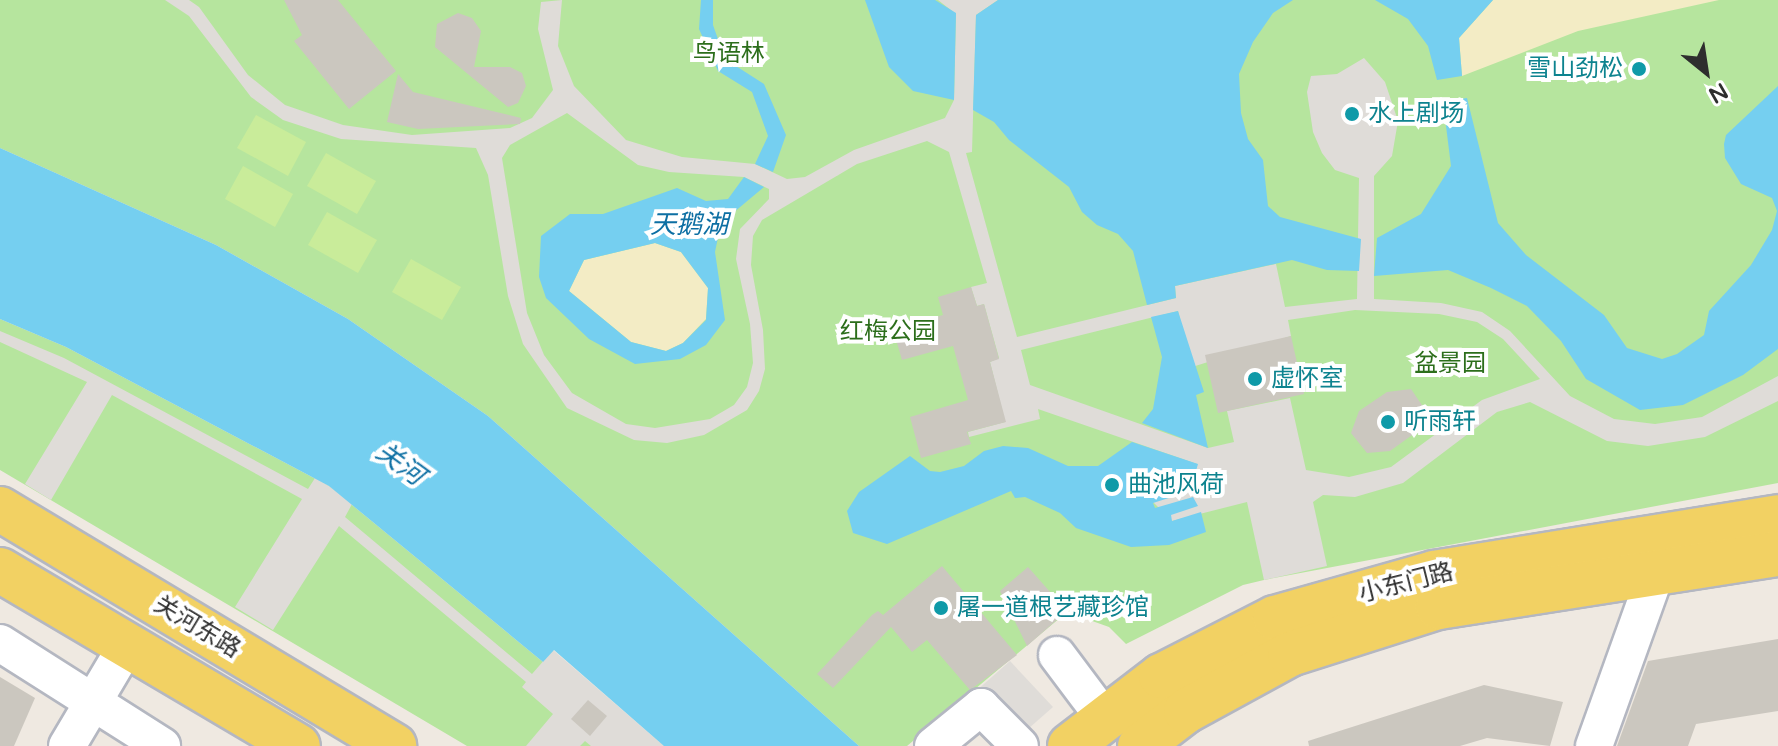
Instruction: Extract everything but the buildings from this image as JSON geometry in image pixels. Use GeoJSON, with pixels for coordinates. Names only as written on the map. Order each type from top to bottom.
{"type":"FeatureCollection","features":[{"type":"Feature","properties":{"kind":"main road","name":"关河东路"},"geometry":{"type":"LineString","coordinates":[[0,509],[394,746]]}},
{"type":"Feature","properties":{"kind":"main road","name":"小东门路"},"geometry":{"type":"LineString","coordinates":[[1070,746],[1161,676],[1275,618],[1434,573],[1778,517]]}},
{"type":"Feature","properties":{"kind":"main road","name":"小东门路"},"geometry":{"type":"LineString","coordinates":[[1140,746],[1186,711],[1290,654],[1438,607],[1778,554]]}},
{"type":"Feature","properties":{"kind":"main road"},"geometry":{"type":"LineString","coordinates":[[0,570],[298,746]]}},
{"type":"Feature","properties":{"kind":"lane"},"geometry":{"type":"LineString","coordinates":[[1594,746],[1656,573]]}},
{"type":"Feature","properties":{"kind":"lane"},"geometry":{"type":"LineString","coordinates":[[0,643],[162,746]]}},
{"type":"Feature","properties":{"kind":"lane"},"geometry":{"type":"LineString","coordinates":[[67,746],[127,645]]}},
{"type":"Feature","properties":{"kind":"lane"},"geometry":{"type":"LineString","coordinates":[[1057,655],[1105,719]]}},
{"type":"Feature","properties":{"kind":"lane"},"geometry":{"type":"LineString","coordinates":[[933,746],[981,707],[1020,746]]}},
{"type":"Feature","properties":{"kind":"green space","name":"红梅公园"},"geometry":{"type":"Polygon","coordinates":[[[0,0],[1778,0],[1778,483],[1243,585],[1126,644],[1109,627],[1067,612],[907,746],[859,746],[488,416],[348,319],[216,245],[0,148],[0,0]]]}},
{"type":"Feature","properties":{"kind":"green space"},"geometry":{"type":"Polygon","coordinates":[[[256,115],[306,142],[288,176],[237,148],[256,115]]]}},
{"type":"Feature","properties":{"kind":"green space"},"geometry":{"type":"Polygon","coordinates":[[[326,153],[376,181],[357,214],[307,186],[326,153]]]}},
{"type":"Feature","properties":{"kind":"green space"},"geometry":{"type":"Polygon","coordinates":[[[243,166],[293,194],[275,227],[225,199],[243,166]]]}},
{"type":"Feature","properties":{"kind":"green space"},"geometry":{"type":"Polygon","coordinates":[[[327,212],[377,240],[358,273],[308,245],[327,212]]]}},
{"type":"Feature","properties":{"kind":"green space"},"geometry":{"type":"Polygon","coordinates":[[[411,259],[461,287],[442,320],[392,292],[411,259]]]}},
{"type":"Feature","properties":{"kind":"green space"},"geometry":{"type":"Polygon","coordinates":[[[0,319],[66,347],[329,486],[543,662],[664,746],[467,746],[0,470],[0,319]]]}},
{"type":"Feature","properties":{"kind":"sand"},"geometry":{"type":"Polygon","coordinates":[[[1493,0],[1719,0],[1578,31],[1462,76],[1459,38],[1493,0]]]}},
{"type":"Feature","properties":{"kind":"sand"},"geometry":{"type":"Polygon","coordinates":[[[655,243],[681,252],[708,288],[706,319],[683,343],[666,351],[631,342],[569,291],[584,260],[655,243]]]}},
{"type":"Feature","properties":{"kind":"shaded area"},"geometry":{"type":"Polygon","coordinates":[[[165,0],[189,0],[199,7],[248,75],[285,105],[343,125],[412,135],[510,128],[532,118],[553,90],[538,29],[541,2],[562,0],[558,46],[574,86],[626,140],[682,157],[755,164],[787,179],[805,177],[854,150],[945,118],[954,100],[956,14],[938,0],[998,0],[976,15],[972,152],[966,153],[1017,337],[1176,298],[1175,286],[1276,264],[1285,307],[1357,299],[1359,178],[1335,170],[1322,153],[1313,132],[1307,92],[1311,76],[1337,74],[1364,58],[1385,82],[1398,121],[1392,156],[1374,176],[1374,299],[1441,303],[1482,312],[1510,331],[1570,396],[1614,419],[1655,424],[1702,417],[1778,376],[1778,401],[1705,437],[1648,446],[1607,441],[1530,402],[1497,412],[1403,483],[1355,497],[1323,495],[1313,502],[1327,566],[1264,580],[1247,502],[1172,521],[1153,502],[1194,490],[1136,493],[1135,487],[1195,471],[1197,464],[1038,409],[1040,419],[969,437],[968,432],[1005,422],[990,362],[999,358],[984,304],[977,306],[971,287],[987,283],[949,152],[927,141],[857,164],[762,220],[753,236],[751,265],[763,330],[765,369],[759,391],[747,410],[704,435],[667,443],[634,440],[567,408],[523,344],[508,296],[488,175],[476,148],[341,139],[283,120],[251,97],[189,16],[165,0]],[[567,113],[510,145],[502,158],[527,313],[544,355],[572,393],[626,424],[655,428],[710,419],[734,405],[747,387],[753,363],[750,324],[736,259],[740,229],[769,199],[769,189],[744,177],[669,172],[638,165],[567,113]],[[1355,310],[1288,320],[1291,336],[1192,367],[1178,311],[1021,350],[1030,385],[1208,448],[1234,442],[1227,411],[1290,398],[1306,470],[1349,477],[1391,467],[1482,400],[1540,379],[1503,339],[1477,322],[1439,314],[1355,310]]]}},
{"type":"Feature","properties":{"kind":"shaded area"},"geometry":{"type":"Polygon","coordinates":[[[0,331],[64,358],[308,489],[315,478],[329,486],[352,504],[345,517],[532,674],[553,650],[664,746],[591,746],[585,741],[580,746],[526,746],[553,714],[522,687],[526,682],[339,526],[273,630],[235,607],[302,499],[112,395],[51,500],[25,484],[87,382],[0,342],[0,331]]]}},
{"type":"Feature","properties":{"kind":"shaded area"},"geometry":{"type":"Polygon","coordinates":[[[1010,661],[1053,707],[1020,736],[976,691],[1010,661]]]}},
{"type":"Feature","properties":{"kind":"water"},"geometry":{"type":"Polygon","coordinates":[[[701,0],[713,0],[713,25],[725,59],[764,84],[786,135],[773,172],[755,164],[768,136],[752,92],[718,71],[699,29],[701,0]]]}},
{"type":"Feature","properties":{"kind":"water"},"geometry":{"type":"Polygon","coordinates":[[[865,0],[935,0],[956,13],[954,100],[913,91],[889,67],[865,0]]]}},
{"type":"Feature","properties":{"kind":"water"},"geometry":{"type":"Polygon","coordinates":[[[998,0],[1293,0],[1273,13],[1253,42],[1239,74],[1241,113],[1248,139],[1263,160],[1268,206],[1280,217],[1361,239],[1359,271],[1327,270],[1292,260],[1175,286],[1176,298],[1147,305],[1133,251],[1118,234],[1097,225],[1082,212],[1069,187],[1009,140],[994,122],[973,110],[976,15],[998,0]]]}},
{"type":"Feature","properties":{"kind":"water"},"geometry":{"type":"Polygon","coordinates":[[[1375,0],[1493,0],[1459,38],[1462,76],[1437,80],[1428,46],[1408,19],[1375,0]]]}},
{"type":"Feature","properties":{"kind":"water"},"geometry":{"type":"Polygon","coordinates":[[[1778,86],[1778,349],[1743,375],[1683,405],[1640,410],[1586,379],[1561,341],[1527,306],[1448,270],[1374,276],[1377,238],[1421,214],[1451,166],[1443,102],[1467,98],[1498,223],[1526,255],[1604,315],[1627,348],[1662,359],[1677,354],[1704,335],[1709,311],[1751,265],[1772,230],[1777,211],[1772,198],[1741,184],[1725,158],[1724,144],[1726,135],[1778,86]]]}},
{"type":"Feature","properties":{"kind":"water","name":"关河"},"geometry":{"type":"Polygon","coordinates":[[[0,148],[216,245],[348,319],[488,416],[859,746],[664,746],[554,650],[543,662],[329,486],[66,347],[0,319],[0,148]]]}},
{"type":"Feature","properties":{"kind":"water","name":"天鹅湖"},"geometry":{"type":"Polygon","coordinates":[[[744,177],[764,187],[721,223],[715,252],[725,320],[706,345],[680,359],[635,364],[589,339],[546,298],[539,277],[541,236],[570,214],[603,214],[677,188],[706,201],[728,199],[744,177]],[[655,243],[584,260],[569,291],[631,342],[666,351],[683,343],[706,320],[708,288],[681,252],[655,243]]]}},
{"type":"Feature","properties":{"kind":"water"},"geometry":{"type":"Polygon","coordinates":[[[1178,311],[1204,392],[1196,395],[1208,448],[1142,423],[1153,409],[1162,357],[1151,317],[1178,311]]]}},
{"type":"Feature","properties":{"kind":"water"},"geometry":{"type":"Polygon","coordinates":[[[1132,442],[1198,464],[1196,471],[1135,488],[1137,493],[1192,479],[1194,490],[1153,503],[1155,508],[1193,497],[1198,506],[1171,515],[1172,521],[1201,512],[1206,532],[1169,545],[1131,547],[1076,528],[1060,513],[1025,497],[1015,498],[1011,491],[887,544],[853,533],[847,511],[859,492],[910,456],[930,471],[940,472],[964,466],[984,451],[1003,446],[1028,448],[1068,466],[1098,466],[1132,442]]]}},
{"type":"Feature","properties":{"kind":"place","name":"雪山劲松"},"geometry":{"type":"Point","coordinates":[1639,69]}},
{"type":"Feature","properties":{"kind":"place","name":"水上剧场"},"geometry":{"type":"Point","coordinates":[1352,114]}},
{"type":"Feature","properties":{"kind":"place","name":"虚怀室"},"geometry":{"type":"Point","coordinates":[1255,379]}},
{"type":"Feature","properties":{"kind":"place","name":"听雨轩"},"geometry":{"type":"Point","coordinates":[1388,422]}},
{"type":"Feature","properties":{"kind":"place","name":"曲池风荷"},"geometry":{"type":"Point","coordinates":[1112,485]}},
{"type":"Feature","properties":{"kind":"place","name":"屠一道根艺藏珍馆"},"geometry":{"type":"Point","coordinates":[941,608]}},
{"type":"Feature","properties":{"kind":"park label","name":"鸟语林"},"geometry":{"type":"Point","coordinates":[729,54]}},
{"type":"Feature","properties":{"kind":"park label","name":"盆景园"},"geometry":{"type":"Point","coordinates":[1450,364]}}]}
